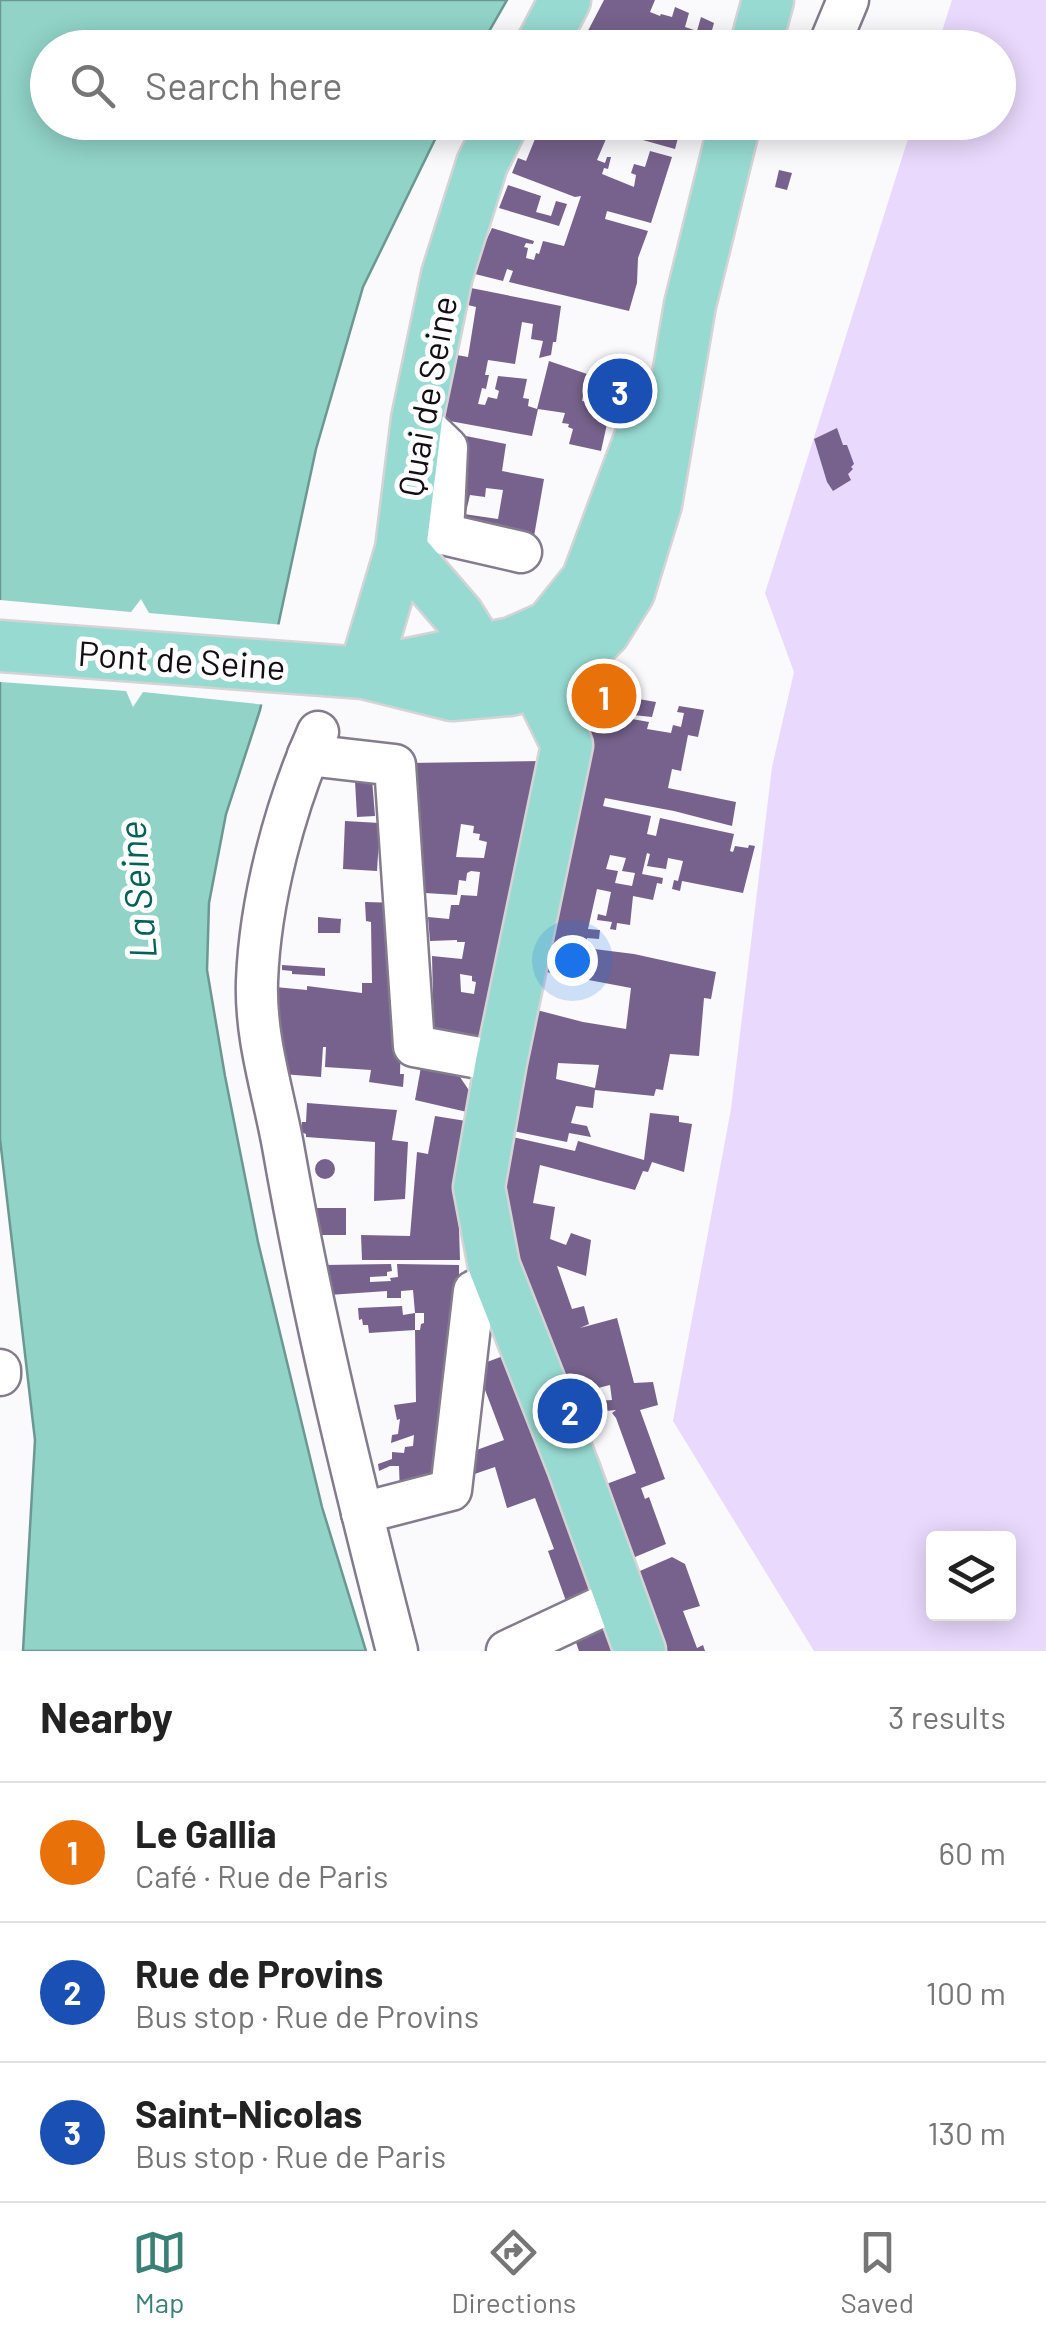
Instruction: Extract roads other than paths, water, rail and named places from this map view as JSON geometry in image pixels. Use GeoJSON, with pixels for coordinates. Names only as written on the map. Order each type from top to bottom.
{"type":"FeatureCollection","features":[{"type":"Feature","properties":{"kind":"main road"},"geometry":{"type":"LineString","coordinates":[[549,30],[565,0]]}},
{"type":"Feature","properties":{"kind":"main road"},"geometry":{"type":"LineString","coordinates":[[760,30],[768,0]]}},
{"type":"Feature","properties":{"kind":"main road","name":"Quai de Seine"},"geometry":{"type":"LineString","coordinates":[[392,674],[416,622],[410,561],[417,419],[447,275],[482,164],[494,140]]}},
{"type":"Feature","properties":{"kind":"main road"},"geometry":{"type":"LineString","coordinates":[[509,659],[579,656],[634,608],[630,592],[656,504],[690,305],[731,140]]}},
{"type":"Feature","properties":{"kind":"main road"},"geometry":{"type":"LineString","coordinates":[[509,659],[550,626],[587,580],[690,305]]}},
{"type":"Feature","properties":{"kind":"main road"},"geometry":{"type":"LineString","coordinates":[[410,561],[458,615],[509,659],[568,745],[501,1062],[479,1187],[494,1266],[640,1651]]}},
{"type":"Feature","properties":{"kind":"main road","name":"Pont de Seine"},"geometry":{"type":"LineString","coordinates":[[0,646],[392,674],[452,694],[510,690],[509,659]]}},
{"type":"Feature","properties":{"kind":"street"},"geometry":{"type":"LineString","coordinates":[[836,30],[848,0]]}},
{"type":"Feature","properties":{"kind":"street"},"geometry":{"type":"LineString","coordinates":[[417,419],[448,448],[443,534],[521,552]]}},
{"type":"Feature","properties":{"kind":"street"},"geometry":{"type":"LineString","coordinates":[[397,1651],[303,1259],[260,1040],[257,985],[262,917],[297,780],[313,743],[395,765],[414,1046],[501,1062]]}},
{"type":"Feature","properties":{"kind":"street"},"geometry":{"type":"LineString","coordinates":[[362,1514],[451,1490],[474,1291],[500,1282]]}},
{"type":"Feature","properties":{"kind":"street"},"geometry":{"type":"LineString","coordinates":[[507,1651],[620,1598]]}},
{"type":"Feature","properties":{"kind":"water","name":"La Seine"},"geometry":{"type":"Polygon","coordinates":[[[0,0],[507,0],[490,30],[30,30],[30,140],[435,140],[363,287],[316,449],[260,710],[226,814],[209,903],[207,970],[258,1242],[322,1507],[366,1651],[23,1651],[35,1440],[0,1139],[0,0]]]}},
{"type":"Feature","properties":{"kind":"place","name":"Saint-Nicolas"},"geometry":{"type":"Point","coordinates":[620,391]}},
{"type":"Feature","properties":{"kind":"place","name":"Le Gallia"},"geometry":{"type":"Point","coordinates":[604,696]}},
{"type":"Feature","properties":{"kind":"place","name":"Rue de Provins"},"geometry":{"type":"Point","coordinates":[570,1411]}}]}
